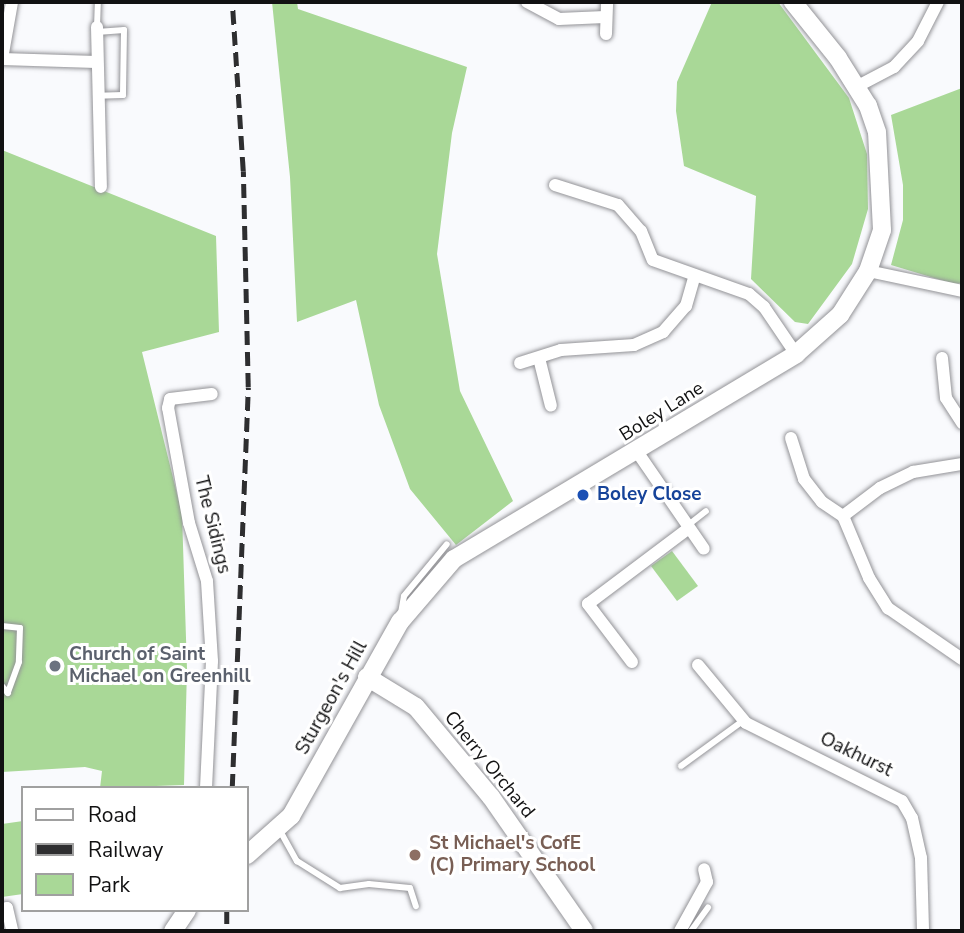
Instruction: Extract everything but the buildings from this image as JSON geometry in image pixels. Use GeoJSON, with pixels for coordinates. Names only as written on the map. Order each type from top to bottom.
{"type":"FeatureCollection","features":[{"type":"Feature","properties":{"kind":"street"},"geometry":{"type":"LineString","coordinates":[[12,2],[2,59],[96,62]]}},
{"type":"Feature","properties":{"kind":"street"},"geometry":{"type":"LineString","coordinates":[[527,2],[559,19],[605,17]]}},
{"type":"Feature","properties":{"kind":"street"},"geometry":{"type":"LineString","coordinates":[[606,34],[607,2]]}},
{"type":"Feature","properties":{"kind":"street","name":"Boley Lane"},"geometry":{"type":"LineString","coordinates":[[451,552],[638,453],[796,354],[840,315],[868,271],[883,230],[883,179],[877,132],[856,87],[793,2]]}},
{"type":"Feature","properties":{"kind":"street"},"geometry":{"type":"LineString","coordinates":[[856,87],[894,67],[918,41],[938,2]]}},
{"type":"Feature","properties":{"kind":"street"},"geometry":{"type":"LineString","coordinates":[[97,29],[101,187]]}},
{"type":"Feature","properties":{"kind":"street"},"geometry":{"type":"LineString","coordinates":[[555,184],[618,205],[641,231],[653,260],[750,294],[764,307],[796,354]]}},
{"type":"Feature","properties":{"kind":"street"},"geometry":{"type":"LineString","coordinates":[[868,271],[962,291]]}},
{"type":"Feature","properties":{"kind":"street"},"geometry":{"type":"LineString","coordinates":[[520,363],[591,345],[605,350],[634,345],[663,332],[686,306],[695,275]]}},
{"type":"Feature","properties":{"kind":"street"},"geometry":{"type":"LineString","coordinates":[[539,358],[551,406]]}},
{"type":"Feature","properties":{"kind":"street"},"geometry":{"type":"LineString","coordinates":[[942,358],[946,398],[962,422]]}},
{"type":"Feature","properties":{"kind":"street","name":"The Sidings"},"geometry":{"type":"LineString","coordinates":[[206,786],[212,661],[207,581],[189,523],[165,400],[212,394]]}},
{"type":"Feature","properties":{"kind":"street"},"geometry":{"type":"LineString","coordinates":[[790,438],[804,479],[822,502],[843,516],[869,578],[888,608],[962,659]]}},
{"type":"Feature","properties":{"kind":"street"},"geometry":{"type":"LineString","coordinates":[[638,453],[704,549]]}},
{"type":"Feature","properties":{"kind":"street"},"geometry":{"type":"LineString","coordinates":[[843,516],[880,488],[913,472],[962,464]]}},
{"type":"Feature","properties":{"kind":"street"},"geometry":{"type":"LineString","coordinates":[[632,662],[588,604],[688,527]]}},
{"type":"Feature","properties":{"kind":"street","name":"Sturgeon's Hill"},"geometry":{"type":"LineString","coordinates":[[252,851],[291,816],[400,622],[451,552]]}},
{"type":"Feature","properties":{"kind":"street"},"geometry":{"type":"LineString","coordinates":[[698,665],[745,722]]}},
{"type":"Feature","properties":{"kind":"street","name":"Cherry Orchard"},"geometry":{"type":"LineString","coordinates":[[367,677],[416,707],[491,797],[584,931]]}},
{"type":"Feature","properties":{"kind":"street","name":"Oakhurst"},"geometry":{"type":"LineString","coordinates":[[745,722],[902,801],[916,832],[921,858],[923,931]]}},
{"type":"Feature","properties":{"kind":"street"},"geometry":{"type":"LineString","coordinates":[[680,931],[707,882],[704,869]]}},
{"type":"Feature","properties":{"kind":"street"},"geometry":{"type":"LineString","coordinates":[[2,909],[7,908],[12,930]]}},
{"type":"Feature","properties":{"kind":"lane"},"geometry":{"type":"LineString","coordinates":[[98,2],[97,29],[124,30],[123,95],[98,96]]}},
{"type":"Feature","properties":{"kind":"lane"},"geometry":{"type":"LineString","coordinates":[[688,527],[706,511]]}},
{"type":"Feature","properties":{"kind":"lane"},"geometry":{"type":"LineString","coordinates":[[2,626],[20,628],[19,662],[8,693],[2,686]]}},
{"type":"Feature","properties":{"kind":"lane"},"geometry":{"type":"LineString","coordinates":[[681,766],[745,722]]}},
{"type":"Feature","properties":{"kind":"lane"},"geometry":{"type":"LineString","coordinates":[[279,829],[297,861],[340,888],[369,884],[410,888],[416,906]]}},
{"type":"Feature","properties":{"kind":"lane"},"geometry":{"type":"LineString","coordinates":[[691,931],[708,908]]}},
{"type":"Feature","properties":{"kind":"green space"},"geometry":{"type":"Polygon","coordinates":[[[272,2],[297,2],[298,9],[467,67],[452,133],[437,254],[460,391],[513,501],[456,545],[410,489],[379,405],[356,300],[297,322],[290,177],[272,2]]]}},
{"type":"Feature","properties":{"kind":"green space"},"geometry":{"type":"Polygon","coordinates":[[[712,2],[778,2],[849,98],[867,154],[868,209],[852,264],[808,324],[795,322],[751,279],[756,196],[684,166],[676,111],[677,82],[712,2]]]}},
{"type":"Feature","properties":{"kind":"green space"},"geometry":{"type":"Polygon","coordinates":[[[962,88],[962,283],[954,284],[891,265],[903,220],[903,185],[891,115],[962,88]]]}},
{"type":"Feature","properties":{"kind":"green space"},"geometry":{"type":"Polygon","coordinates":[[[2,150],[216,236],[219,332],[142,352],[182,514],[187,669],[184,785],[100,786],[102,771],[85,767],[2,772],[2,150]]]}},
{"type":"Feature","properties":{"kind":"green space"},"geometry":{"type":"Polygon","coordinates":[[[672,551],[698,586],[677,601],[651,566],[672,551]]]}},
{"type":"Feature","properties":{"kind":"green space"},"geometry":{"type":"Polygon","coordinates":[[[21,821],[21,894],[2,897],[2,824],[21,821]]]}},
{"type":"Feature","properties":{"kind":"railway"},"geometry":{"type":"LineString","coordinates":[[232,2],[243,171],[248,387],[232,786]]}},
{"type":"Feature","properties":{"kind":"railway"},"geometry":{"type":"LineString","coordinates":[[227,912],[227,931]]}},
{"type":"Feature","properties":{"kind":"place","name":"Boley Close"},"geometry":{"type":"Point","coordinates":[583,495]}},
{"type":"Feature","properties":{"kind":"place","name":"Church of Saint Michael on Greenhill"},"geometry":{"type":"Point","coordinates":[55,666]}},
{"type":"Feature","properties":{"kind":"place","name":"St Michael's CofE (C) Primary School"},"geometry":{"type":"Point","coordinates":[415,855]}}]}
